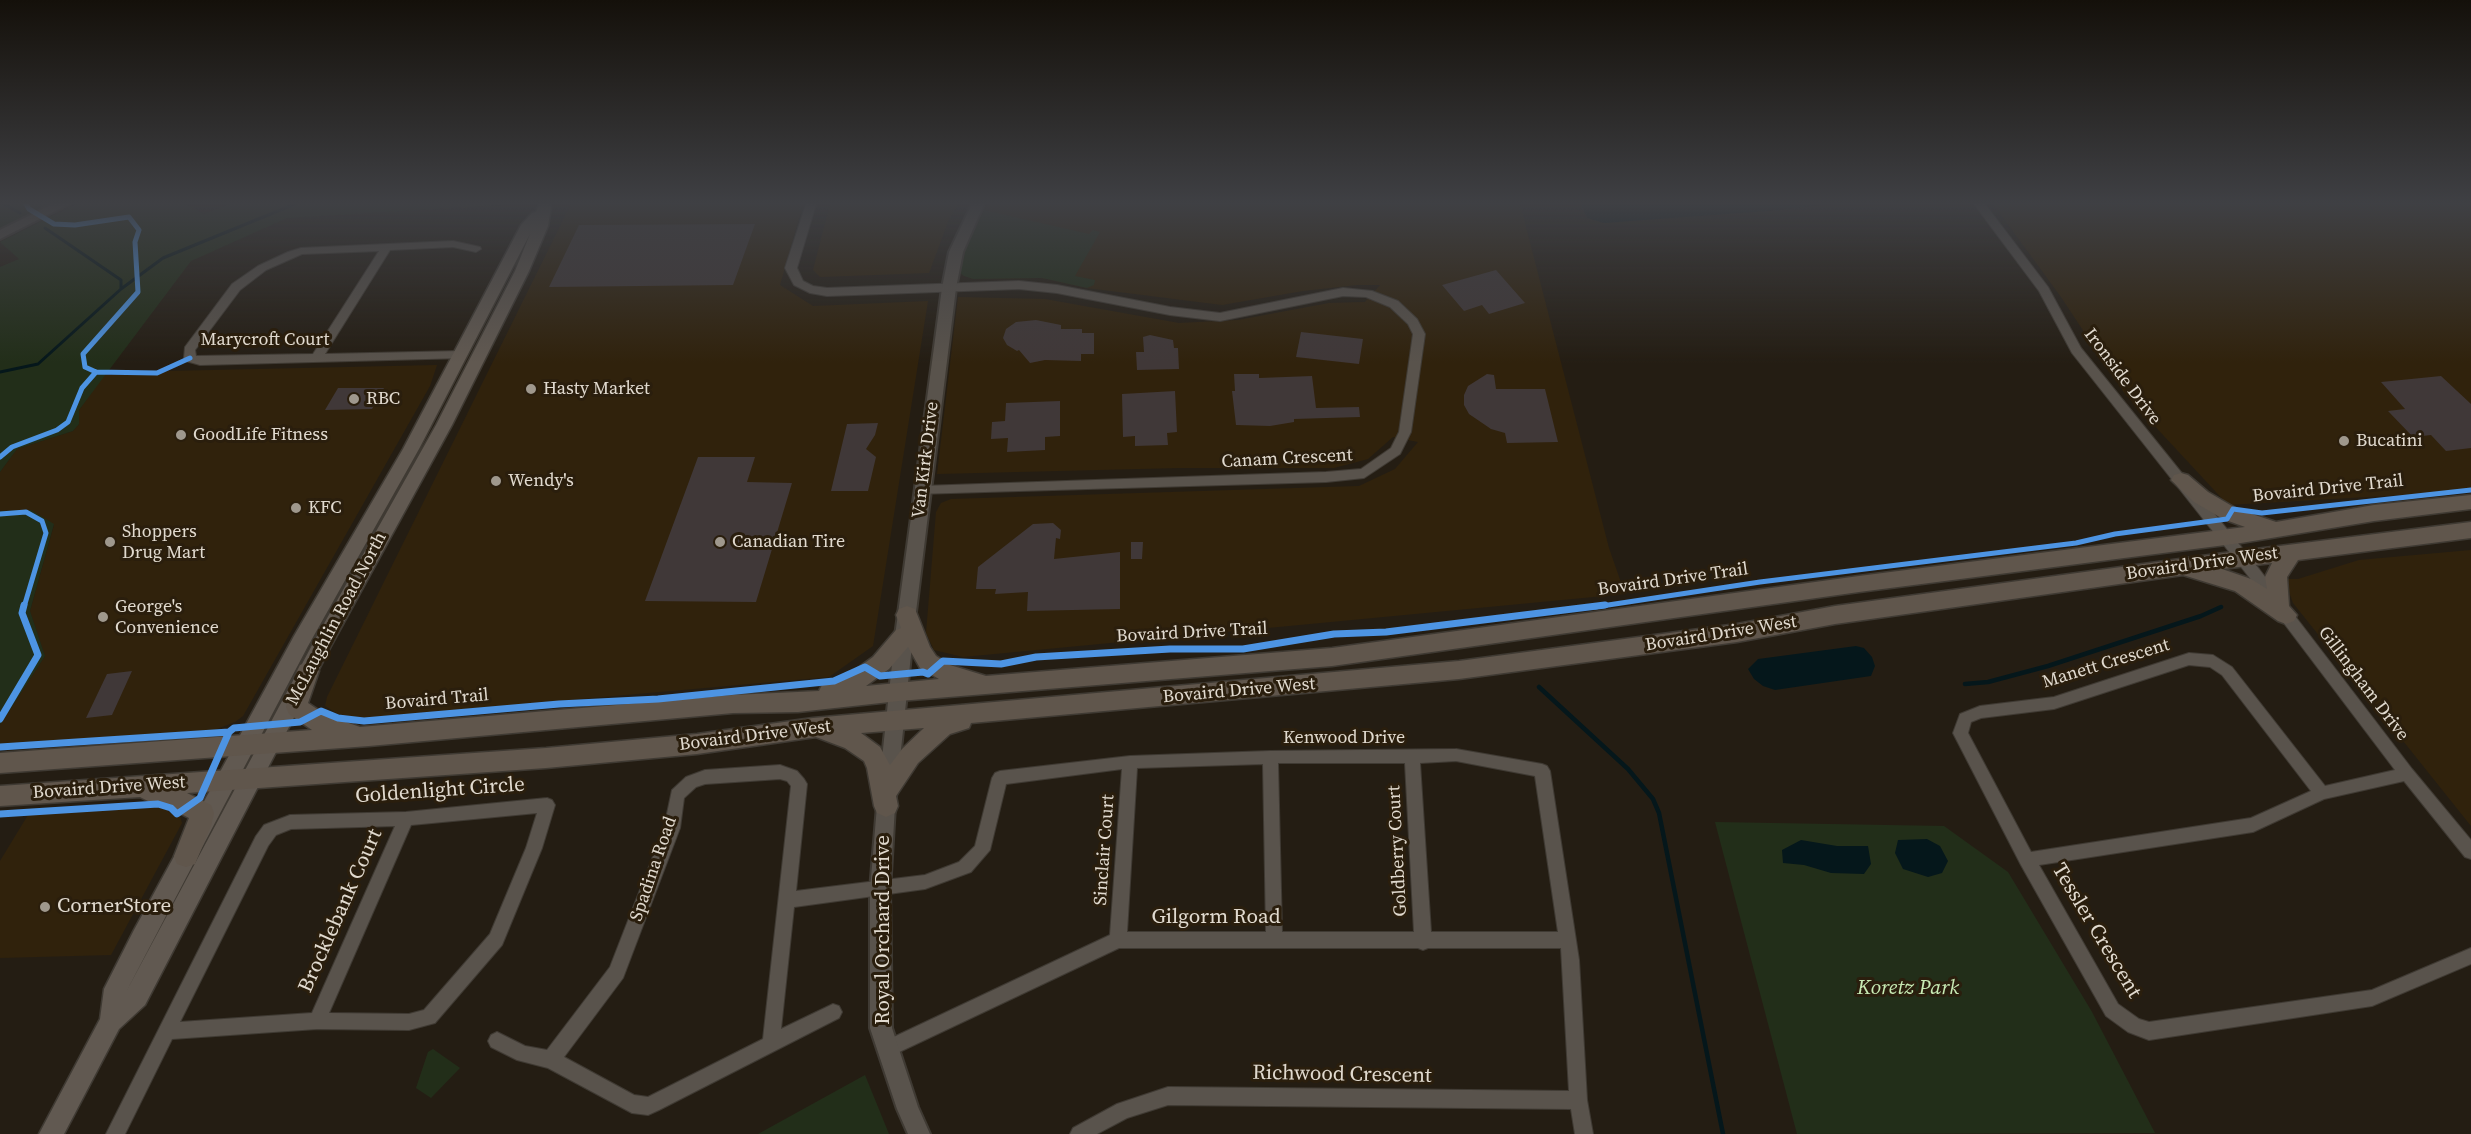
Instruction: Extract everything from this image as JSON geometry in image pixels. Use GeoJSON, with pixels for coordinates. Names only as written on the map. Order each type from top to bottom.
{"type":"FeatureCollection","features":[{"type":"Feature","properties":{"kind":"main road","name":"McLaughlin Road North"},"geometry":{"type":"LineString","coordinates":[[111,1021],[115,989],[306,633],[461,355],[512,257]]}},
{"type":"Feature","properties":{"kind":"main road","name":"McLaughlin Road North"},"geometry":{"type":"LineString","coordinates":[[51,1134],[111,1021],[137,997],[308,671],[444,425],[528,257]]}},
{"type":"Feature","properties":{"kind":"main road"},"geometry":{"type":"LineString","coordinates":[[2181,480],[2201,497],[2230,514],[2278,529]]}},
{"type":"Feature","properties":{"kind":"main road"},"geometry":{"type":"LineString","coordinates":[[391,483],[399,505]]}},
{"type":"Feature","properties":{"kind":"main road","name":"Bovaird Drive West"},"geometry":{"type":"LineString","coordinates":[[0,763],[270,744],[733,704],[798,703],[899,692],[1332,657],[1859,584],[2225,537],[2374,513],[2471,502]]}},
{"type":"Feature","properties":{"kind":"main road","name":"Bovaird Drive West"},"geometry":{"type":"LineString","coordinates":[[0,796],[546,759],[697,744],[813,728],[1459,670],[1737,633],[1835,615],[2242,558],[2471,530]]}},
{"type":"Feature","properties":{"kind":"main road"},"geometry":{"type":"LineString","coordinates":[[2282,610],[2276,577],[2280,567],[2292,552]]}},
{"type":"Feature","properties":{"kind":"main road"},"geometry":{"type":"LineString","coordinates":[[2175,568],[2217,576],[2243,585],[2282,610]]}},
{"type":"Feature","properties":{"kind":"main road"},"geometry":{"type":"LineString","coordinates":[[798,703],[850,686],[881,663],[905,625],[920,651],[935,668],[992,685]]}},
{"type":"Feature","properties":{"kind":"main road"},"geometry":{"type":"LineString","coordinates":[[308,671],[297,707],[319,723],[369,736]]}},
{"type":"Feature","properties":{"kind":"main road"},"geometry":{"type":"LineString","coordinates":[[886,798],[910,756],[943,726],[989,713]]}},
{"type":"Feature","properties":{"kind":"main road"},"geometry":{"type":"LineString","coordinates":[[813,728],[852,740],[872,754],[879,766],[886,798]]}},
{"type":"Feature","properties":{"kind":"main road"},"geometry":{"type":"LineString","coordinates":[[123,788],[166,794],[202,813],[186,856]]}},
{"type":"Feature","properties":{"kind":"street","name":"Marycroft Court"},"geometry":{"type":"LineString","coordinates":[[286,257],[275,261],[236,287],[189,350],[190,358],[200,361],[461,355]]}},
{"type":"Feature","properties":{"kind":"street"},"geometry":{"type":"LineString","coordinates":[[317,358],[381,257]]}},
{"type":"Feature","properties":{"kind":"street","name":"Canam Crescent"},"geometry":{"type":"LineString","coordinates":[[794,257],[791,268],[798,283],[810,289],[827,292],[1019,285],[1057,289],[1170,311],[1220,317],[1327,293],[1368,294],[1394,304],[1413,322],[1419,334],[1406,432],[1396,451],[1364,473],[1326,477],[922,491]]}},
{"type":"Feature","properties":{"kind":"street","name":"Van Kirk Drive"},"geometry":{"type":"LineString","coordinates":[[896,721],[905,625],[922,491],[955,257]]}},
{"type":"Feature","properties":{"kind":"street","name":"Ironside Drive"},"geometry":{"type":"LineString","coordinates":[[2019,257],[2044,290],[2076,350],[2225,537]]}},
{"type":"Feature","properties":{"kind":"street","name":"Gillingham Drive"},"geometry":{"type":"LineString","coordinates":[[2225,537],[2407,774],[2471,852]]}},
{"type":"Feature","properties":{"kind":"street","name":"Manett Crescent"},"geometry":{"type":"LineString","coordinates":[[2027,860],[1960,733],[1965,718],[1980,712],[2054,703],[2189,659],[2213,661],[2227,671],[2322,793]]}},
{"type":"Feature","properties":{"kind":"street","name":"Royal Orchard Drive"},"geometry":{"type":"LineString","coordinates":[[896,721],[886,798],[880,890],[879,1000],[881,1028],[887,1049],[919,1134]]}},
{"type":"Feature","properties":{"kind":"street","name":"Kenwood Drive"},"geometry":{"type":"LineString","coordinates":[[880,890],[925,882],[965,867],[982,850],[1000,778],[1130,762],[1270,758],[1412,758],[1456,754],[1542,771],[1568,940],[1578,1100]]}},
{"type":"Feature","properties":{"kind":"street"},"geometry":{"type":"LineString","coordinates":[[1270,758],[1274,941]]}},
{"type":"Feature","properties":{"kind":"street","name":"Goldberry Court"},"geometry":{"type":"LineString","coordinates":[[1412,758],[1423,942]]}},
{"type":"Feature","properties":{"kind":"street","name":"Sinclair Court"},"geometry":{"type":"LineString","coordinates":[[1118,940],[1130,762]]}},
{"type":"Feature","properties":{"kind":"street","name":"Spadina Road"},"geometry":{"type":"LineString","coordinates":[[551,1060],[617,972],[669,835],[677,795],[686,784],[705,777],[774,772],[786,773],[797,780],[800,789],[771,1044]]}},
{"type":"Feature","properties":{"kind":"street","name":"Tessler Crescent"},"geometry":{"type":"LineString","coordinates":[[2407,774],[2322,793],[2253,825],[2027,860],[2112,1010],[2134,1026],[2149,1031],[2372,998],[2471,956]]}},
{"type":"Feature","properties":{"kind":"street","name":"Goldenlight Circle"},"geometry":{"type":"LineString","coordinates":[[115,1134],[262,841],[270,830],[290,822],[405,819],[547,805],[534,848],[496,939],[429,1017],[409,1022],[317,1021],[167,1031]]}},
{"type":"Feature","properties":{"kind":"street","name":"Brocklebank Court"},"geometry":{"type":"LineString","coordinates":[[317,1021],[405,819]]}},
{"type":"Feature","properties":{"kind":"street"},"geometry":{"type":"LineString","coordinates":[[787,900],[880,890]]}},
{"type":"Feature","properties":{"kind":"street","name":"Gilgorm Road"},"geometry":{"type":"LineString","coordinates":[[887,1049],[1118,940],[1423,942],[1568,940]]}},
{"type":"Feature","properties":{"kind":"street"},"geometry":{"type":"LineString","coordinates":[[497,1041],[529,1056],[551,1060],[632,1104],[643,1106],[653,1104],[833,1012]]}},
{"type":"Feature","properties":{"kind":"street","name":"Richwood Crescent"},"geometry":{"type":"LineString","coordinates":[[1079,1134],[1123,1110],[1168,1096],[1578,1100]]}},
{"type":"Feature","properties":{"kind":"street"},"geometry":{"type":"LineString","coordinates":[[1578,1100],[1584,1134]]}},
{"type":"Feature","properties":{"kind":"shaded area"},"geometry":{"type":"Polygon","coordinates":[[[545,257],[788,257],[780,285],[813,306],[928,301],[873,646],[829,677],[365,718],[338,714],[325,706],[327,697],[545,257]]]}},
{"type":"Feature","properties":{"kind":"shaded area"},"geometry":{"type":"Polygon","coordinates":[[[816,257],[935,257],[929,273],[820,277],[813,270],[816,257]]]}},
{"type":"Feature","properties":{"kind":"shaded area"},"geometry":{"type":"Polygon","coordinates":[[[965,257],[1534,257],[1609,548],[1625,594],[963,657],[934,650],[926,633],[936,512],[941,503],[951,499],[1359,486],[1395,469],[1418,442],[1393,437],[1368,459],[1334,468],[1179,468],[937,474],[958,297],[1045,299],[1179,323],[1238,320],[1329,303],[1365,302],[1380,285],[1303,291],[1222,305],[1087,288],[1042,278],[973,279],[960,273],[965,257]]]}},
{"type":"Feature","properties":{"kind":"shaded area"},"geometry":{"type":"Polygon","coordinates":[[[2032,257],[2471,257],[2471,488],[2420,494],[2228,505],[2125,394],[2032,257]]]}},
{"type":"Feature","properties":{"kind":"shaded area"},"geometry":{"type":"Polygon","coordinates":[[[437,365],[430,386],[243,716],[235,722],[214,730],[0,745],[0,725],[45,656],[30,611],[54,525],[31,510],[0,511],[0,472],[17,449],[73,431],[79,424],[79,410],[104,375],[154,375],[168,371],[437,365]]]}},
{"type":"Feature","properties":{"kind":"shaded area"},"geometry":{"type":"Polygon","coordinates":[[[2471,550],[2471,826],[2293,603],[2287,586],[2288,579],[2298,579],[2359,560],[2471,550]]]}},
{"type":"Feature","properties":{"kind":"shaded area"},"geometry":{"type":"Polygon","coordinates":[[[1856,646],[1864,648],[1872,657],[1875,666],[1871,676],[1775,690],[1763,686],[1754,679],[1748,669],[1758,659],[1856,646]]]}},
{"type":"Feature","properties":{"kind":"shaded area"},"geometry":{"type":"Polygon","coordinates":[[[151,806],[166,809],[176,818],[180,816],[182,823],[111,955],[0,958],[0,861],[28,815],[151,806]]]}},
{"type":"Feature","properties":{"kind":"shaded area"},"geometry":{"type":"Polygon","coordinates":[[[1927,839],[1940,846],[1948,861],[1942,873],[1928,877],[1903,869],[1895,853],[1898,840],[1927,839]]]}},
{"type":"Feature","properties":{"kind":"shaded area"},"geometry":{"type":"Polygon","coordinates":[[[1801,840],[1837,846],[1868,846],[1871,864],[1864,874],[1831,873],[1804,865],[1783,863],[1782,850],[1801,840]]]}},
{"type":"Feature","properties":{"kind":"green space"},"geometry":{"type":"Polygon","coordinates":[[[17,257],[200,257],[191,261],[79,410],[79,424],[73,431],[17,449],[0,472],[0,267],[19,259],[17,257]]]}},
{"type":"Feature","properties":{"kind":"green space"},"geometry":{"type":"Polygon","coordinates":[[[964,257],[1086,257],[1075,276],[1095,280],[1094,285],[1087,288],[1042,278],[973,279],[960,273],[964,257]]]}},
{"type":"Feature","properties":{"kind":"green space"},"geometry":{"type":"Polygon","coordinates":[[[31,510],[54,524],[30,611],[45,656],[0,725],[0,511],[31,510]]]}},
{"type":"Feature","properties":{"kind":"green space","name":"Koretz Park"},"geometry":{"type":"Polygon","coordinates":[[[1715,822],[1944,826],[2008,872],[2092,1012],[2155,1133],[1797,1134],[1715,822]]]}},
{"type":"Feature","properties":{"kind":"green space"},"geometry":{"type":"Polygon","coordinates":[[[433,1049],[460,1068],[431,1098],[416,1088],[428,1052],[433,1049]]]}},
{"type":"Feature","properties":{"kind":"green space"},"geometry":{"type":"Polygon","coordinates":[[[865,1075],[889,1134],[758,1134],[865,1075]]]}},
{"type":"Feature","properties":{"kind":"building"},"geometry":{"type":"Polygon","coordinates":[[[564,257],[743,257],[733,285],[549,287],[564,257]]]}},
{"type":"Feature","properties":{"kind":"building"},"geometry":{"type":"Polygon","coordinates":[[[1496,270],[1525,303],[1489,314],[1482,305],[1464,311],[1442,285],[1496,270]]]}},
{"type":"Feature","properties":{"kind":"building"},"geometry":{"type":"Polygon","coordinates":[[[1036,320],[1061,325],[1061,329],[1082,329],[1082,333],[1094,333],[1094,354],[1081,354],[1081,361],[1045,360],[1030,363],[1019,350],[1007,345],[1003,338],[1006,329],[1016,322],[1036,320]]]}},
{"type":"Feature","properties":{"kind":"building"},"geometry":{"type":"Polygon","coordinates":[[[1301,332],[1363,339],[1359,364],[1296,357],[1301,332]]]}},
{"type":"Feature","properties":{"kind":"building"},"geometry":{"type":"Polygon","coordinates":[[[1150,335],[1173,340],[1174,348],[1178,348],[1179,369],[1137,370],[1136,352],[1144,352],[1143,337],[1150,335]]]}},
{"type":"Feature","properties":{"kind":"building"},"geometry":{"type":"Polygon","coordinates":[[[1234,374],[1259,374],[1259,378],[1312,376],[1316,408],[1359,407],[1360,417],[1294,419],[1294,422],[1270,426],[1236,425],[1232,391],[1235,391],[1234,374]]]}},
{"type":"Feature","properties":{"kind":"building"},"geometry":{"type":"Polygon","coordinates":[[[1487,374],[1494,375],[1496,389],[1545,389],[1558,442],[1507,443],[1505,433],[1491,429],[1469,414],[1464,405],[1464,395],[1468,386],[1487,374]]]}},
{"type":"Feature","properties":{"kind":"building"},"geometry":{"type":"Polygon","coordinates":[[[2441,376],[2471,404],[2471,448],[2446,451],[2431,435],[2413,437],[2388,411],[2405,409],[2381,382],[2441,376]]]}},
{"type":"Feature","properties":{"kind":"building","name":"RBC"},"geometry":{"type":"Polygon","coordinates":[[[338,388],[384,388],[372,409],[325,410],[338,388]]]}},
{"type":"Feature","properties":{"kind":"building"},"geometry":{"type":"Polygon","coordinates":[[[1175,391],[1177,432],[1167,433],[1168,445],[1135,446],[1135,436],[1123,437],[1122,394],[1175,391]]]}},
{"type":"Feature","properties":{"kind":"building"},"geometry":{"type":"Polygon","coordinates":[[[1060,401],[1060,436],[1045,437],[1045,450],[1007,452],[1008,438],[991,439],[992,422],[1005,421],[1006,403],[1060,401]]]}},
{"type":"Feature","properties":{"kind":"building"},"geometry":{"type":"Polygon","coordinates":[[[878,423],[875,435],[866,449],[876,457],[868,491],[831,491],[847,424],[878,423]]]}},
{"type":"Feature","properties":{"kind":"building","name":"Canadian Tire"},"geometry":{"type":"Polygon","coordinates":[[[698,457],[755,457],[747,482],[792,483],[756,602],[645,601],[698,457]]]}},
{"type":"Feature","properties":{"kind":"building"},"geometry":{"type":"Polygon","coordinates":[[[1053,523],[1061,530],[1060,539],[1056,538],[1054,559],[1120,552],[1120,609],[1027,611],[1028,592],[995,594],[996,589],[976,589],[978,567],[1033,524],[1053,523]]]}},
{"type":"Feature","properties":{"kind":"building"},"geometry":{"type":"Polygon","coordinates":[[[1131,542],[1143,542],[1142,559],[1131,559],[1131,542]]]}},
{"type":"Feature","properties":{"kind":"building"},"geometry":{"type":"Polygon","coordinates":[[[132,671],[112,715],[86,718],[107,674],[132,671]]]}},
{"type":"Feature","properties":{"kind":"waterway"},"geometry":{"type":"LineString","coordinates":[[87,257],[121,280],[121,289]]}},
{"type":"Feature","properties":{"kind":"waterway"},"geometry":{"type":"LineString","coordinates":[[121,289],[166,257]]}},
{"type":"Feature","properties":{"kind":"waterway"},"geometry":{"type":"LineString","coordinates":[[0,372],[38,364],[121,289]]}},
{"type":"Feature","properties":{"kind":"waterway"},"geometry":{"type":"LineString","coordinates":[[1965,684],[1988,682],[2048,666],[2201,616],[2221,607]]}},
{"type":"Feature","properties":{"kind":"waterway"},"geometry":{"type":"LineString","coordinates":[[1539,687],[1628,769],[1653,799],[1659,813],[1723,1134]]}},
{"type":"Feature","properties":{"kind":"cycle path"},"geometry":{"type":"LineString","coordinates":[[135,257],[138,292],[83,354],[85,367],[96,372],[157,373],[190,358]]}},
{"type":"Feature","properties":{"kind":"cycle path"},"geometry":{"type":"LineString","coordinates":[[0,457],[12,447],[57,430],[68,422],[82,388],[96,372]]}},
{"type":"Feature","properties":{"kind":"cycle path","name":"Bovaird Drive Trail"},"geometry":{"type":"LineString","coordinates":[[0,747],[229,732],[234,728],[300,722],[321,711],[338,718],[364,721],[559,704],[658,699],[834,681],[865,667],[880,676],[923,672],[928,674],[943,661],[1001,664],[1036,657],[1170,649],[1243,649],[1334,634],[1386,632],[1538,615],[1760,582],[2076,543],[2115,534],[2227,519],[2233,509],[2262,513],[2471,490]]}},
{"type":"Feature","properties":{"kind":"cycle path"},"geometry":{"type":"LineString","coordinates":[[0,514],[26,512],[42,521],[46,533],[22,613],[38,655],[0,719]]}},
{"type":"Feature","properties":{"kind":"cycle path"},"geometry":{"type":"LineString","coordinates":[[0,814],[158,804],[171,808],[177,814],[200,798],[229,732]]}},
{"type":"Feature","properties":{"kind":"place","name":"Hasty Market"},"geometry":{"type":"Point","coordinates":[531,389]}},
{"type":"Feature","properties":{"kind":"place","name":"RBC"},"geometry":{"type":"Point","coordinates":[354,399]}},
{"type":"Feature","properties":{"kind":"place","name":"GoodLife Fitness"},"geometry":{"type":"Point","coordinates":[181,435]}},
{"type":"Feature","properties":{"kind":"place","name":"Bucatini"},"geometry":{"type":"Point","coordinates":[2344,441]}},
{"type":"Feature","properties":{"kind":"place","name":"Wendy's"},"geometry":{"type":"Point","coordinates":[496,481]}},
{"type":"Feature","properties":{"kind":"place","name":"KFC"},"geometry":{"type":"Point","coordinates":[296,508]}},
{"type":"Feature","properties":{"kind":"place","name":"Shoppers Drug Mart"},"geometry":{"type":"Point","coordinates":[110,542]}},
{"type":"Feature","properties":{"kind":"place","name":"Canadian Tire"},"geometry":{"type":"Point","coordinates":[720,542]}},
{"type":"Feature","properties":{"kind":"place","name":"George's Convenience"},"geometry":{"type":"Point","coordinates":[103,617]}},
{"type":"Feature","properties":{"kind":"place","name":"CornerStore"},"geometry":{"type":"Point","coordinates":[45,907]}}]}
